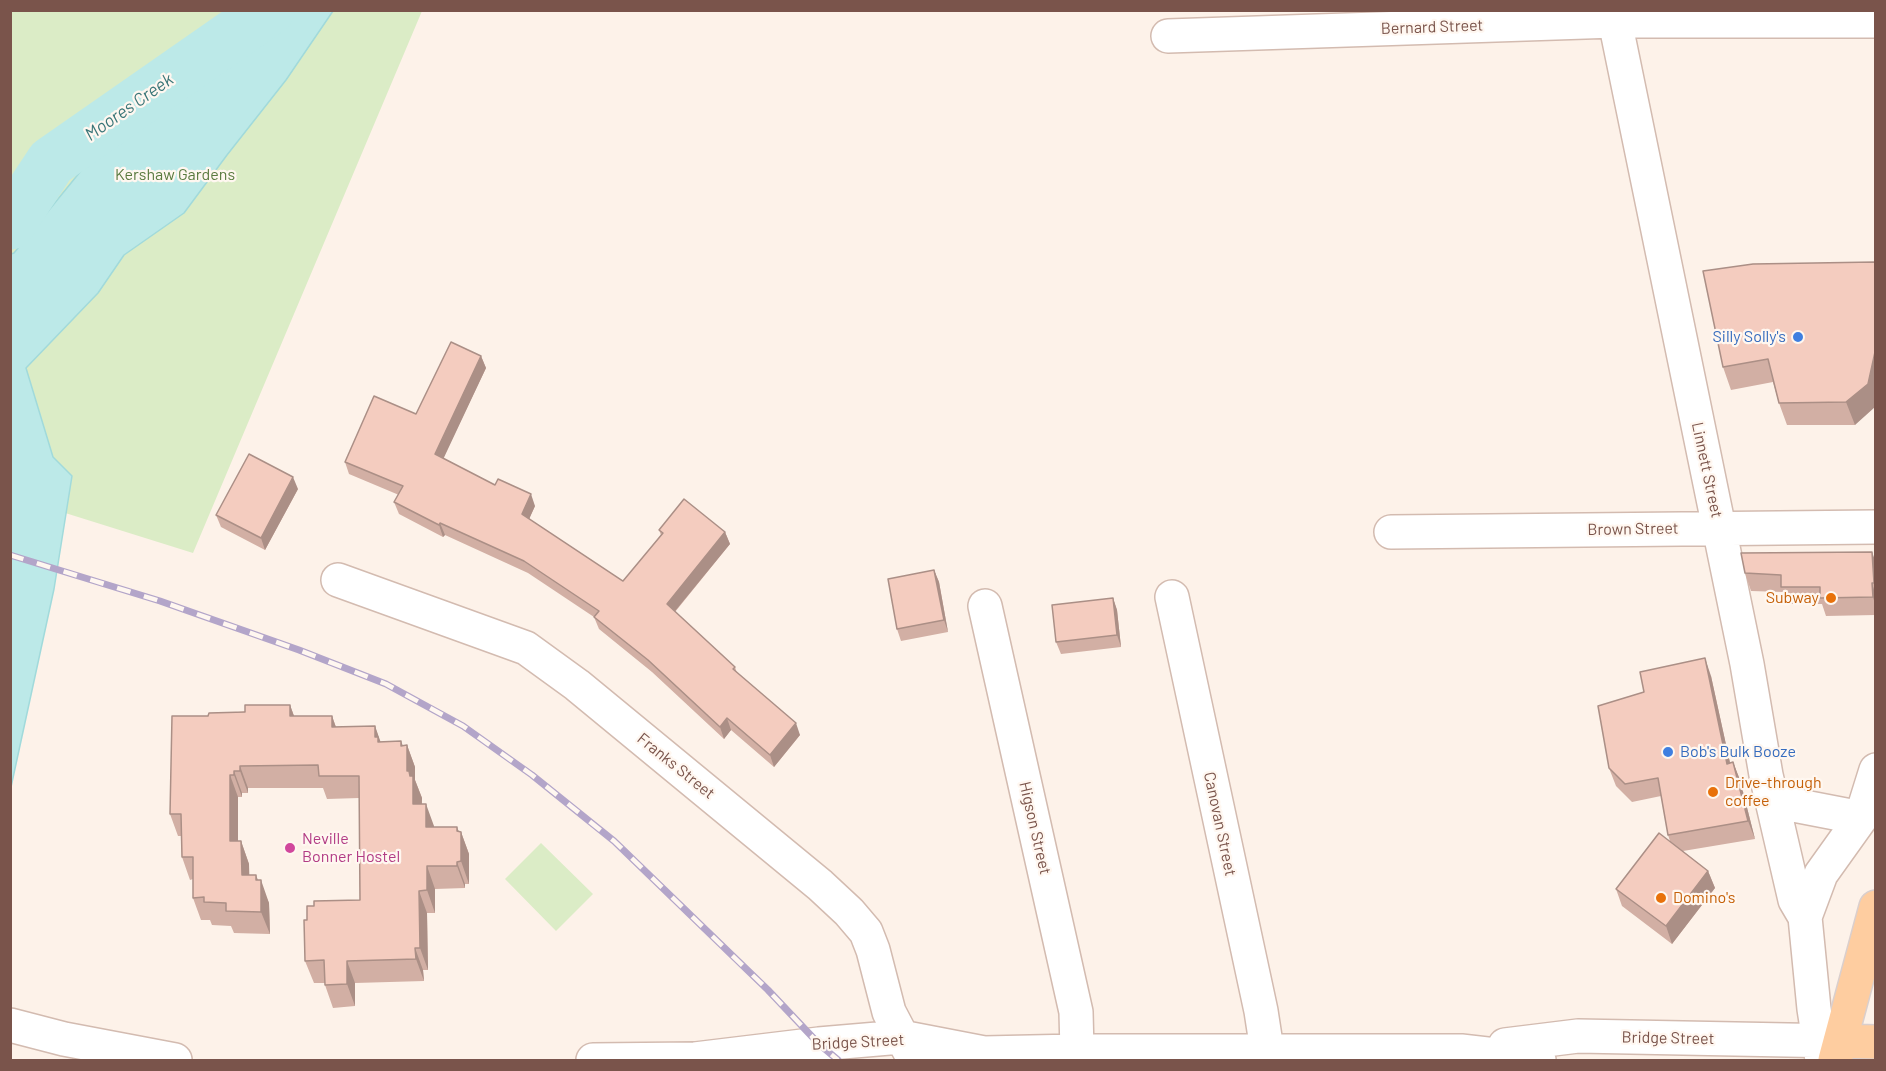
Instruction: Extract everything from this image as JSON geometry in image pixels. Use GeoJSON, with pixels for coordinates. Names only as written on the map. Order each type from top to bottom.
{"type":"FeatureCollection","features":[{"type":"Feature","properties":{"kind":"main road"},"geometry":{"type":"LineString","coordinates":[[1829,1051],[1875,907]]}},
{"type":"Feature","properties":{"kind":"main road","name":"Bridge Street"},"geometry":{"type":"LineString","coordinates":[[1829,1051],[1875,1042]]}},
{"type":"Feature","properties":{"kind":"street","name":"Bernard Street"},"geometry":{"type":"LineString","coordinates":[[1168,36],[1615,21],[1875,21]]}},
{"type":"Feature","properties":{"kind":"street","name":"Linnett Street"},"geometry":{"type":"LineString","coordinates":[[1615,21],[1747,664],[1767,775],[1795,900],[1805,917]]}},
{"type":"Feature","properties":{"kind":"street","name":"Brown Street"},"geometry":{"type":"LineString","coordinates":[[1391,532],[1875,527]]}},
{"type":"Feature","properties":{"kind":"street","name":"Franks Street"},"geometry":{"type":"LineString","coordinates":[[338,580],[526,648],[577,685],[820,885],[849,912],[866,932],[889,1012],[908,1049]]}},
{"type":"Feature","properties":{"kind":"street","name":"Canovan Street"},"geometry":{"type":"LineString","coordinates":[[1172,597],[1267,1050]]}},
{"type":"Feature","properties":{"kind":"street","name":"Higson Street"},"geometry":{"type":"LineString","coordinates":[[985,606],[1076,1012],[1077,1051]]}},
{"type":"Feature","properties":{"kind":"street"},"geometry":{"type":"LineString","coordinates":[[1829,1051],[1806,939],[1805,917],[1821,874],[1861,818],[1875,770]]}},
{"type":"Feature","properties":{"kind":"street"},"geometry":{"type":"LineString","coordinates":[[1773,801],[1861,818]]}},
{"type":"Feature","properties":{"kind":"street"},"geometry":{"type":"LineString","coordinates":[[10,1025],[64,1039],[169,1060]]}},
{"type":"Feature","properties":{"kind":"street","name":"Bridge Street"},"geometry":{"type":"LineString","coordinates":[[1461,1051],[1578,1036],[1829,1051]]}},
{"type":"Feature","properties":{"kind":"street","name":"Bridge Street"},"geometry":{"type":"LineString","coordinates":[[593,1060],[704,1060],[819,1044],[908,1049],[975,1057],[1077,1051],[1461,1051],[1539,1060]]}},
{"type":"Feature","properties":{"kind":"green space","name":"Kershaw Gardens"},"geometry":{"type":"Polygon","coordinates":[[[11,11],[422,11],[193,553],[11,496],[11,11]]]}},
{"type":"Feature","properties":{"kind":"green space"},"geometry":{"type":"Polygon","coordinates":[[[541,843],[593,894],[556,931],[505,879],[541,843]]]}},
{"type":"Feature","properties":{"kind":"water"},"geometry":{"type":"Polygon","coordinates":[[[230,11],[333,11],[286,80],[184,213],[124,255],[98,293],[26,368],[53,457],[72,476],[54,589],[11,787],[11,254],[80,172],[230,11]]]}},
{"type":"Feature","properties":{"kind":"building","name":"Silly Solly's"},"geometry":{"type":"Polygon","coordinates":[[[1875,262],[1875,352],[1868,384],[1846,402],[1779,403],[1768,359],[1723,367],[1703,271],[1753,264],[1875,262]]]}},
{"type":"Feature","properties":{"kind":"building"},"geometry":{"type":"Polygon","coordinates":[[[451,342],[481,356],[435,454],[495,485],[498,479],[531,494],[522,514],[623,581],[663,533],[659,530],[684,499],[725,532],[667,604],[735,667],[733,669],[796,723],[770,755],[727,718],[720,727],[648,660],[594,617],[599,611],[524,561],[440,523],[439,525],[394,502],[403,486],[345,462],[374,396],[416,414],[451,342]]]}},
{"type":"Feature","properties":{"kind":"building"},"geometry":{"type":"Polygon","coordinates":[[[249,454],[293,477],[261,538],[216,515],[249,454]]]}},
{"type":"Feature","properties":{"kind":"building"},"geometry":{"type":"Polygon","coordinates":[[[1872,552],[1873,597],[1820,598],[1820,587],[1781,587],[1781,575],[1745,573],[1741,553],[1872,552]]]}},
{"type":"Feature","properties":{"kind":"building"},"geometry":{"type":"Polygon","coordinates":[[[934,570],[944,620],[897,629],[888,579],[934,570]]]}},
{"type":"Feature","properties":{"kind":"building"},"geometry":{"type":"Polygon","coordinates":[[[1113,598],[1117,635],[1056,642],[1052,605],[1113,598]]]}},
{"type":"Feature","properties":{"kind":"building","name":"Bob's Bulk Booze"},"geometry":{"type":"Polygon","coordinates":[[[1705,658],[1727,764],[1733,762],[1748,821],[1668,835],[1658,778],[1625,784],[1609,768],[1598,706],[1644,692],[1640,672],[1705,658]]]}},
{"type":"Feature","properties":{"kind":"building"},"geometry":{"type":"Polygon","coordinates":[[[245,705],[290,705],[290,716],[332,716],[332,727],[375,726],[375,737],[378,737],[378,742],[401,741],[401,746],[407,745],[407,771],[410,776],[413,776],[413,804],[426,804],[426,827],[457,827],[457,831],[461,832],[461,861],[457,862],[457,866],[427,866],[427,890],[419,891],[420,948],[415,948],[416,959],[347,961],[347,984],[325,985],[324,960],[305,961],[304,920],[307,920],[307,906],[314,906],[314,901],[360,900],[359,776],[319,776],[318,765],[240,766],[240,771],[234,771],[234,775],[230,775],[230,841],[241,841],[242,875],[256,875],[256,880],[261,880],[261,912],[226,911],[226,903],[204,902],[204,897],[193,898],[193,857],[182,857],[181,814],[170,814],[172,716],[208,716],[209,713],[245,712],[245,705]]]}},
{"type":"Feature","properties":{"kind":"building"},"geometry":{"type":"Polygon","coordinates":[[[1659,833],[1708,871],[1666,926],[1616,889],[1659,833]]]}},
{"type":"Feature","properties":{"kind":"waterway","name":"Moores Creek"},"geometry":{"type":"LineString","coordinates":[[10,224],[51,162],[269,10]]}},
{"type":"Feature","properties":{"kind":"railway"},"geometry":{"type":"LineString","coordinates":[[10,555],[160,601],[299,650],[386,684],[463,726],[532,775],[614,841],[768,990],[819,1044],[838,1060]]}},
{"type":"Feature","properties":{"kind":"place","name":"Silly Solly's"},"geometry":{"type":"Point","coordinates":[1798,337]}},
{"type":"Feature","properties":{"kind":"place","name":"Subway"},"geometry":{"type":"Point","coordinates":[1831,598]}},
{"type":"Feature","properties":{"kind":"place","name":"Bob's Bulk Booze"},"geometry":{"type":"Point","coordinates":[1668,752]}},
{"type":"Feature","properties":{"kind":"place","name":"Drive-through coffee"},"geometry":{"type":"Point","coordinates":[1713,792]}},
{"type":"Feature","properties":{"kind":"place","name":"Neville Bonner Hostel"},"geometry":{"type":"Point","coordinates":[290,848]}},
{"type":"Feature","properties":{"kind":"place","name":"Domino's"},"geometry":{"type":"Point","coordinates":[1661,898]}}]}
